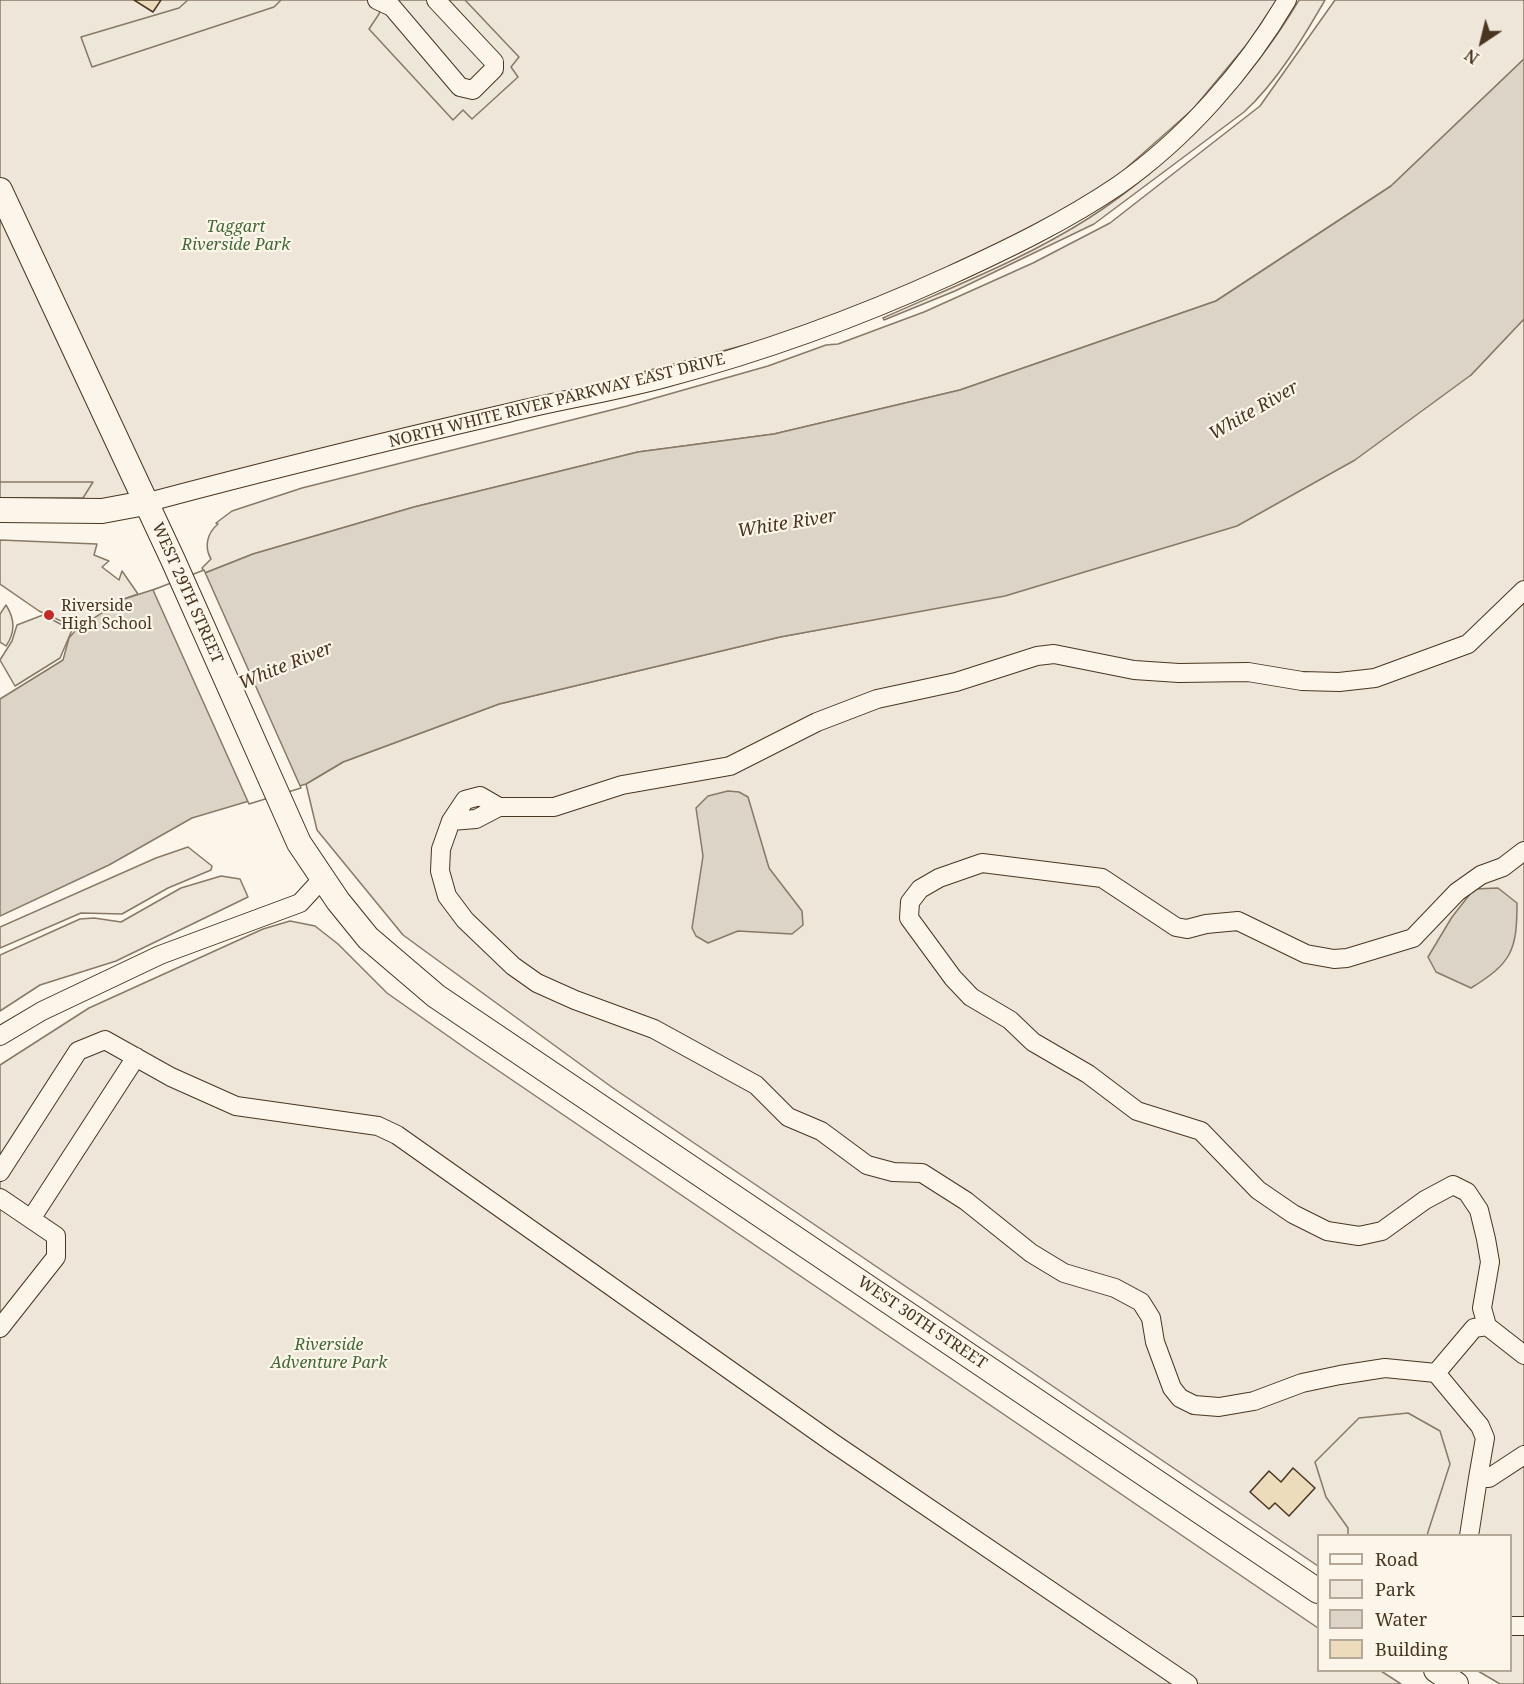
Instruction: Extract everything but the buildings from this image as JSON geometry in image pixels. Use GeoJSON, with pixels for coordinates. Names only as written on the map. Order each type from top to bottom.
{"type":"FeatureCollection","features":[{"type":"Feature","properties":{"kind":"main road","name":"WEST 29TH STREET"},"geometry":{"type":"LineString","coordinates":[[0,190],[173,560],[299,843],[368,938],[404,971],[525,1054]]}},
{"type":"Feature","properties":{"kind":"main road"},"geometry":{"type":"LineString","coordinates":[[0,510],[102,511],[146,503]]}},
{"type":"Feature","properties":{"kind":"main road","name":"WEST 30TH STREET"},"geometry":{"type":"LineString","coordinates":[[525,1054],[1317,1590]]}},
{"type":"Feature","properties":{"kind":"main road"},"geometry":{"type":"LineString","coordinates":[[1438,1672],[1456,1684]]}},
{"type":"Feature","properties":{"kind":"street"},"geometry":{"type":"LineString","coordinates":[[390,2],[460,87],[473,90],[494,69],[494,62],[436,0]]}},
{"type":"Feature","properties":{"kind":"street","name":"NORTH WHITE RIVER PARKWAY EAST DRIVE"},"geometry":{"type":"LineString","coordinates":[[146,503],[498,415],[666,378],[791,340],[896,300],[1013,246],[1120,184],[1162,150],[1216,95],[1251,55],[1287,0]]}},
{"type":"Feature","properties":{"kind":"street"},"geometry":{"type":"LineString","coordinates":[[1469,1534],[1485,1438],[1480,1425],[1436,1373],[1385,1368],[1302,1383],[1254,1401],[1219,1407],[1194,1405],[1180,1398],[1172,1388],[1155,1342],[1151,1318],[1141,1302],[1115,1288],[1064,1273],[1031,1253],[966,1201],[922,1173],[893,1172],[867,1165],[821,1131],[788,1117],[756,1085],[654,1029],[614,1016],[537,983],[513,966],[465,920],[447,896],[440,871],[441,849],[451,821],[465,800],[480,796],[499,807],[554,807],[622,784],[730,766],[817,722],[866,703],[956,682],[1036,656],[1054,654],[1134,670],[1179,674],[1248,672],[1302,681],[1339,682],[1375,678],[1468,644],[1524,590]]}},
{"type":"Feature","properties":{"kind":"street"},"geometry":{"type":"LineString","coordinates":[[1436,1373],[1480,1327],[1490,1262],[1479,1210],[1467,1192],[1453,1185],[1425,1200],[1382,1231],[1359,1236],[1327,1231],[1293,1214],[1258,1190],[1202,1131],[1137,1111],[1088,1074],[1033,1042],[1010,1020],[971,997],[953,978],[909,918],[909,902],[920,889],[939,878],[982,863],[1084,874],[1102,878],[1176,927],[1187,929],[1238,921],[1306,954],[1334,959],[1347,958],[1413,938],[1457,892],[1481,875],[1503,867],[1524,850]]}},
{"type":"Feature","properties":{"kind":"street"},"geometry":{"type":"LineString","coordinates":[[0,1036],[42,1011],[160,955],[300,903],[323,878]]}},
{"type":"Feature","properties":{"kind":"street"},"geometry":{"type":"LineString","coordinates":[[0,1172],[78,1051],[105,1040],[236,1106],[378,1126],[397,1136],[823,1436],[1188,1684]]}},
{"type":"Feature","properties":{"kind":"street"},"geometry":{"type":"LineString","coordinates":[[31,1219],[136,1057]]}},
{"type":"Feature","properties":{"kind":"street"},"geometry":{"type":"LineString","coordinates":[[257,1099],[272,1112]]}},
{"type":"Feature","properties":{"kind":"street"},"geometry":{"type":"LineString","coordinates":[[0,1198],[56,1236],[56,1257],[0,1328]]}},
{"type":"Feature","properties":{"kind":"street"},"geometry":{"type":"LineString","coordinates":[[1480,1327],[1524,1355]]}},
{"type":"Feature","properties":{"kind":"street"},"geometry":{"type":"LineString","coordinates":[[1478,1478],[1489,1478],[1524,1455]]}},
{"type":"Feature","properties":{"kind":"green space","name":"Taggart Riverside Park"},"geometry":{"type":"Polygon","coordinates":[[[0,0],[1277,0],[1248,43],[1193,109],[1123,171],[1031,232],[893,294],[783,335],[145,503],[0,502],[0,0]]]}},
{"type":"Feature","properties":{"kind":"green space"},"geometry":{"type":"Polygon","coordinates":[[[1299,0],[1325,0],[1278,73],[1244,112],[1094,224],[955,291],[884,320],[883,318],[1040,247],[1089,218],[1149,174],[1206,121],[1232,92],[1257,62],[1299,0]]]}},
{"type":"Feature","properties":{"kind":"green space"},"geometry":{"type":"Polygon","coordinates":[[[1335,0],[1524,0],[1524,59],[1391,186],[1216,301],[960,390],[774,434],[638,452],[414,507],[253,554],[205,573],[202,568],[211,559],[207,545],[211,532],[218,524],[216,523],[232,511],[302,488],[627,406],[768,366],[826,345],[838,344],[924,312],[1033,263],[1110,223],[1260,106],[1335,0]]]}},
{"type":"Feature","properties":{"kind":"green space"},"geometry":{"type":"Polygon","coordinates":[[[1524,319],[1524,1684],[1500,1684],[1480,1672],[1512,1672],[1512,1534],[1317,1534],[1317,1565],[613,1088],[403,935],[317,830],[306,784],[343,762],[499,704],[780,637],[1005,595],[1471,375],[1524,319]]]}},
{"type":"Feature","properties":{"kind":"green space"},"geometry":{"type":"Polygon","coordinates":[[[0,540],[97,544],[94,555],[109,561],[102,567],[119,580],[122,571],[138,594],[121,600],[75,631],[70,625],[39,611],[0,584],[0,540]]]}},
{"type":"Feature","properties":{"kind":"green space"},"geometry":{"type":"Polygon","coordinates":[[[6,605],[11,615],[13,631],[6,646],[0,642],[0,614],[6,605]]]}},
{"type":"Feature","properties":{"kind":"green space"},"geometry":{"type":"Polygon","coordinates":[[[188,847],[212,866],[211,870],[168,888],[122,914],[81,913],[0,948],[0,927],[156,858],[188,847]]]}},
{"type":"Feature","properties":{"kind":"green space"},"geometry":{"type":"Polygon","coordinates":[[[221,876],[240,879],[248,897],[116,961],[40,985],[0,1011],[0,955],[80,919],[94,918],[121,922],[181,888],[221,876]]]}},
{"type":"Feature","properties":{"kind":"green space","name":"Riverside Adventure Park"},"geometry":{"type":"Polygon","coordinates":[[[290,921],[315,926],[338,944],[387,993],[465,1048],[1317,1627],[1317,1672],[1383,1672],[1401,1684],[0,1684],[0,1065],[89,1008],[263,929],[290,921]]]}},
{"type":"Feature","properties":{"kind":"shaded area"},"geometry":{"type":"Polygon","coordinates":[[[188,0],[281,0],[274,7],[92,67],[81,37],[179,8],[188,0]]]}},
{"type":"Feature","properties":{"kind":"shaded area"},"geometry":{"type":"Polygon","coordinates":[[[384,0],[465,0],[519,57],[511,67],[518,77],[472,119],[463,110],[453,120],[369,29],[379,14],[384,0]]]}},
{"type":"Feature","properties":{"kind":"shaded area"},"geometry":{"type":"Polygon","coordinates":[[[0,482],[93,482],[83,498],[0,498],[0,482]]]}},
{"type":"Feature","properties":{"kind":"shaded area"},"geometry":{"type":"Polygon","coordinates":[[[43,615],[72,630],[60,658],[15,686],[0,660],[12,641],[17,625],[43,615]]]}},
{"type":"Feature","properties":{"kind":"shaded area"},"geometry":{"type":"Polygon","coordinates":[[[1408,1413],[1440,1431],[1450,1464],[1427,1534],[1348,1534],[1348,1528],[1326,1497],[1315,1462],[1359,1418],[1408,1413]]]}},
{"type":"Feature","properties":{"kind":"water","name":"White River"},"geometry":{"type":"Polygon","coordinates":[[[1524,59],[1524,319],[1471,375],[1355,460],[1237,526],[1005,596],[780,637],[499,704],[343,762],[306,784],[192,818],[109,865],[0,916],[0,699],[63,660],[69,638],[75,631],[121,600],[205,573],[253,554],[414,507],[638,452],[774,434],[960,390],[1216,301],[1391,186],[1524,59]]]}},
{"type":"Feature","properties":{"kind":"water"},"geometry":{"type":"Polygon","coordinates":[[[728,791],[739,792],[748,797],[769,868],[802,911],[803,925],[792,934],[738,931],[708,943],[696,936],[692,928],[703,856],[696,808],[708,796],[728,791]]]}},
{"type":"Feature","properties":{"kind":"water"},"geometry":{"type":"Polygon","coordinates":[[[1498,888],[1517,903],[1516,933],[1504,963],[1471,988],[1436,972],[1428,957],[1452,917],[1474,889],[1498,888]]]}},
{"type":"Feature","properties":{"kind":"pier"},"geometry":{"type":"Polygon","coordinates":[[[204,570],[301,788],[249,804],[153,590],[204,570]]]}},
{"type":"Feature","properties":{"kind":"place","name":"Riverside High School"},"geometry":{"type":"Point","coordinates":[49,615]}}]}
